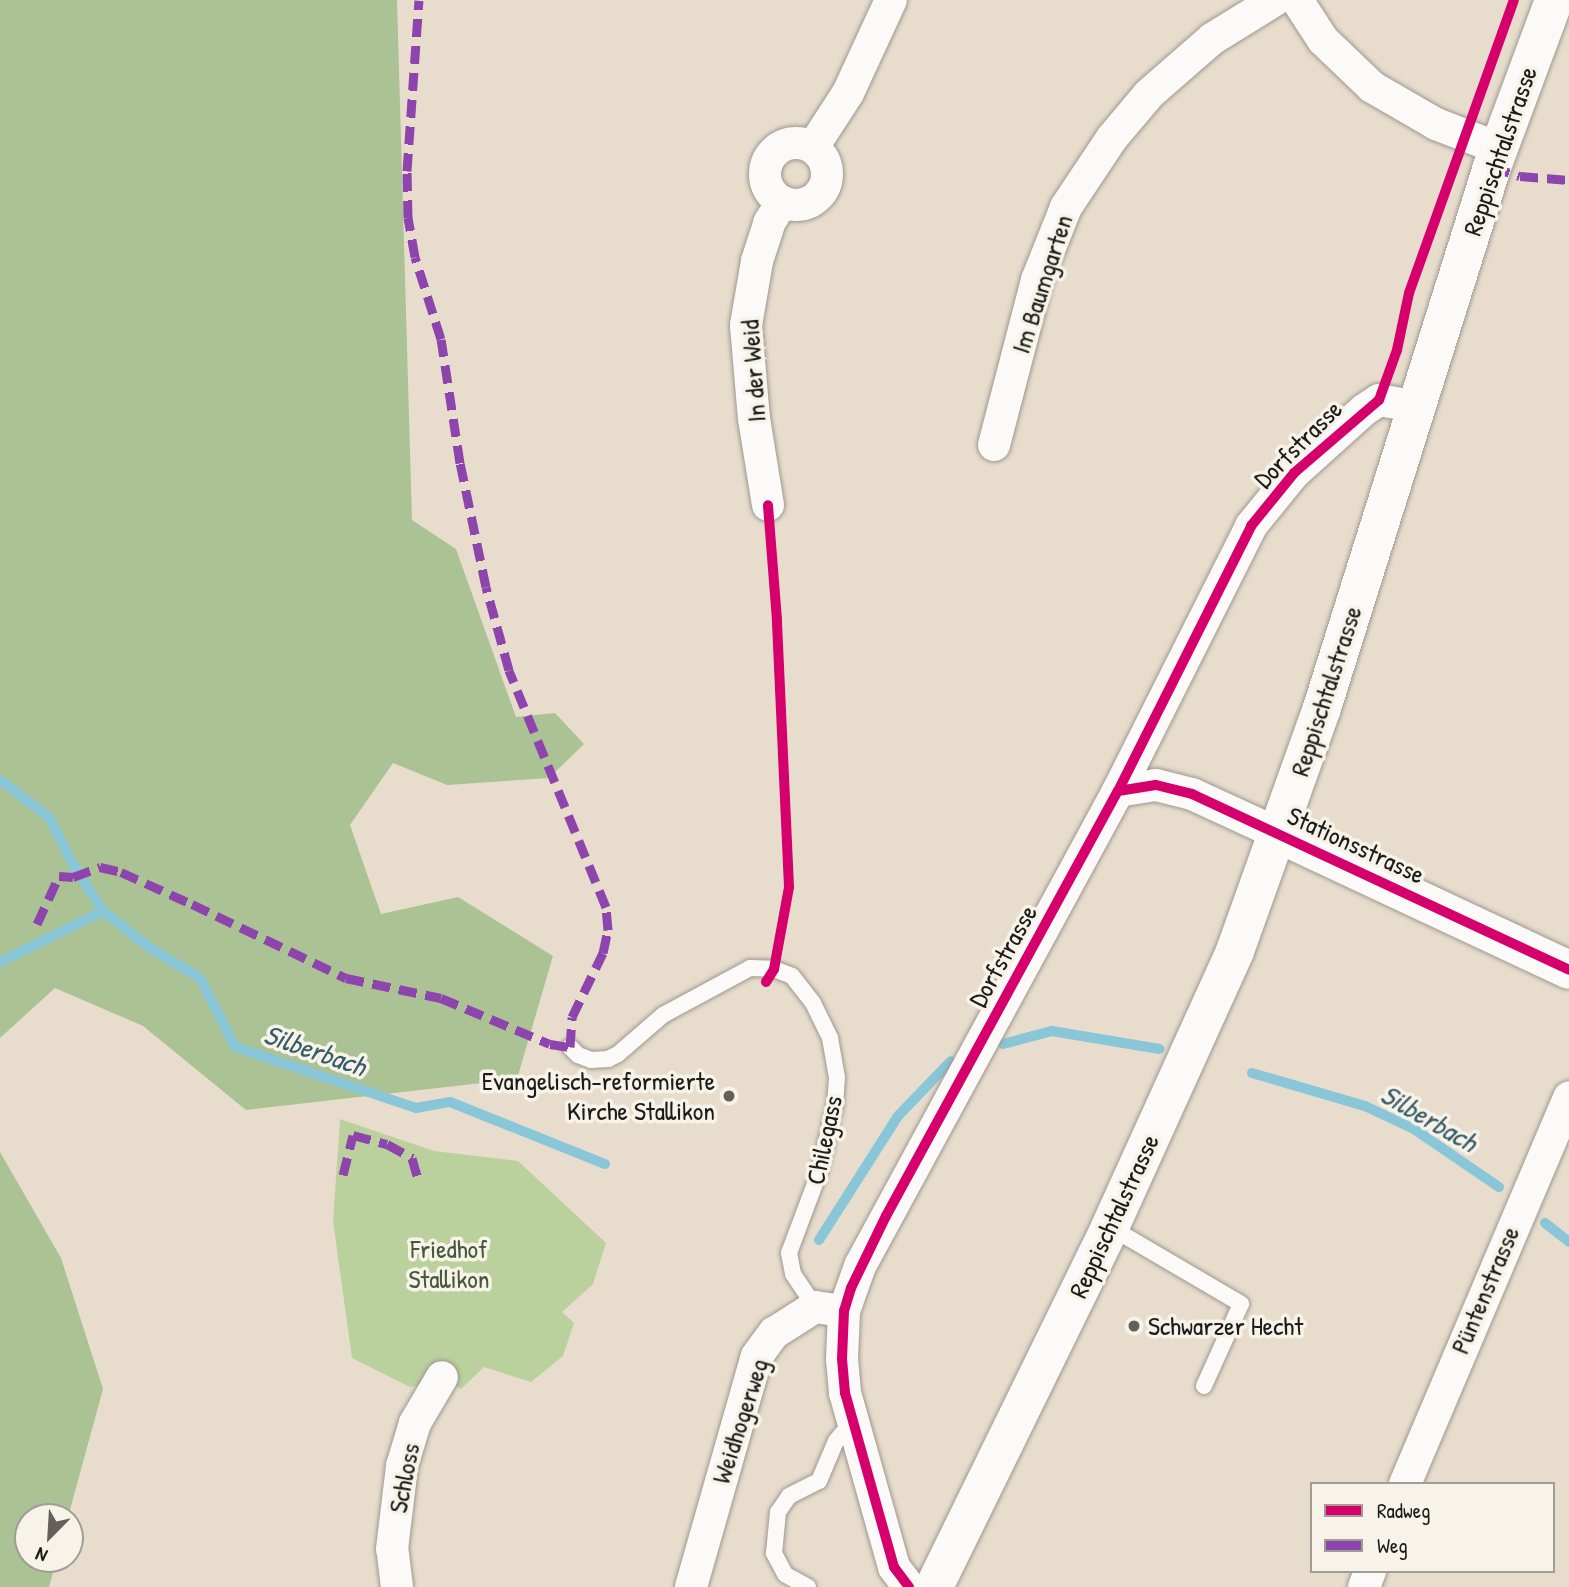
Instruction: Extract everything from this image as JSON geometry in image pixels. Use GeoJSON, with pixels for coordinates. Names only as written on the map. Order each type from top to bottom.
{"type":"FeatureCollection","features":[{"type":"Feature","properties":{"kind":"main road","name":"Reppischtalstrasse"},"geometry":{"type":"LineString","coordinates":[[934,1587],[1110,1227],[1235,951],[1279,834],[1418,407],[1498,148],[1554,0]]}},
{"type":"Feature","properties":{"kind":"main road","name":"Stationsstrasse"},"geometry":{"type":"LineString","coordinates":[[1279,834],[1569,970]]}},
{"type":"Feature","properties":{"kind":"street"},"geometry":{"type":"LineString","coordinates":[[813,147],[855,80],[891,0]]}},
{"type":"Feature","properties":{"kind":"street","name":"Im Baumgarten"},"geometry":{"type":"LineString","coordinates":[[994,445],[1037,279],[1066,207],[1112,138],[1149,94],[1212,39],[1275,0]]}},
{"type":"Feature","properties":{"kind":"street"},"geometry":{"type":"LineString","coordinates":[[1297,0],[1324,40],[1372,87],[1436,124],[1498,148]]}},
{"type":"Feature","properties":{"kind":"street"},"geometry":{"type":"LineString","coordinates":[[793,142],[813,147],[826,163],[826,184],[821,194],[803,205],[782,202],[774,196],[765,178],[769,158],[783,145],[793,142]]}},
{"type":"Feature","properties":{"kind":"street","name":"In der Weid"},"geometry":{"type":"LineString","coordinates":[[768,505],[754,419],[746,325],[757,261],[769,223],[782,202]]}},
{"type":"Feature","properties":{"kind":"street","name":"Dorfstrasse"},"geometry":{"type":"LineString","coordinates":[[909,1587],[894,1567],[852,1422],[842,1359],[830,1309],[860,1266],[1118,791],[1251,526],[1294,473],[1364,410],[1379,400],[1418,407]]}},
{"type":"Feature","properties":{"kind":"street","name":"Stationsstrasse"},"geometry":{"type":"LineString","coordinates":[[1118,791],[1156,785],[1192,794],[1279,834]]}},
{"type":"Feature","properties":{"kind":"street","name":"Püntenstrasse"},"geometry":{"type":"LineString","coordinates":[[1406,1482],[1569,1097]]}},
{"type":"Feature","properties":{"kind":"street","name":"Weidhogerweg"},"geometry":{"type":"LineString","coordinates":[[691,1587],[757,1356],[774,1333],[830,1309]]}},
{"type":"Feature","properties":{"kind":"street","name":"Schloss"},"geometry":{"type":"LineString","coordinates":[[397,1587],[391,1549],[402,1466],[415,1423],[442,1377]]}},
{"type":"Feature","properties":{"kind":"lane","name":"Chilegass"},"geometry":{"type":"LineString","coordinates":[[570,1046],[578,1055],[591,1060],[608,1059],[618,1054],[663,1015],[750,968],[774,970],[792,976],[813,1003],[830,1038],[836,1077],[835,1105],[819,1173],[789,1253],[793,1274],[830,1309]]}},
{"type":"Feature","properties":{"kind":"lane"},"geometry":{"type":"LineString","coordinates":[[1110,1227],[1241,1304],[1203,1386]]}},
{"type":"Feature","properties":{"kind":"lane"},"geometry":{"type":"LineString","coordinates":[[808,1587],[785,1574],[774,1553],[779,1511],[789,1496],[819,1481],[836,1441],[852,1422]]}},
{"type":"Feature","properties":{"kind":"green space"},"geometry":{"type":"Polygon","coordinates":[[[0,0],[397,0],[412,520],[456,549],[516,717],[555,713],[584,744],[549,778],[447,785],[393,763],[350,825],[381,914],[458,897],[553,956],[517,1079],[246,1110],[143,1026],[55,988],[0,1038],[0,0]]]}},
{"type":"Feature","properties":{"kind":"green space","name":"Friedhof Stallikon"},"geometry":{"type":"Polygon","coordinates":[[[340,1119],[434,1151],[518,1161],[606,1243],[593,1284],[562,1312],[574,1323],[563,1356],[531,1382],[484,1367],[461,1389],[446,1381],[410,1387],[352,1358],[333,1221],[340,1119]]]}},
{"type":"Feature","properties":{"kind":"green space"},"geometry":{"type":"Polygon","coordinates":[[[0,1152],[61,1258],[103,1389],[72,1503],[14,1503],[14,1573],[53,1573],[49,1587],[0,1587],[0,1152]]]}},
{"type":"Feature","properties":{"kind":"waterway","name":"Silberbach"},"geometry":{"type":"LineString","coordinates":[[0,780],[49,817],[74,866],[103,911],[150,948],[200,978],[235,1047],[416,1108],[450,1102],[605,1164]]}},
{"type":"Feature","properties":{"kind":"waterway"},"geometry":{"type":"LineString","coordinates":[[0,962],[103,911]]}},
{"type":"Feature","properties":{"kind":"waterway","name":"Silberbach"},"geometry":{"type":"LineString","coordinates":[[1003,1044],[1052,1031],[1159,1049]]}},
{"type":"Feature","properties":{"kind":"waterway","name":"Silberbach"},"geometry":{"type":"LineString","coordinates":[[819,1240],[898,1116],[951,1061]]}},
{"type":"Feature","properties":{"kind":"waterway","name":"Silberbach"},"geometry":{"type":"LineString","coordinates":[[1252,1073],[1365,1106],[1414,1129],[1499,1187]]}},
{"type":"Feature","properties":{"kind":"waterway","name":"Silberbach"},"geometry":{"type":"LineString","coordinates":[[1545,1223],[1569,1242]]}},
{"type":"Feature","properties":{"kind":"marked path"},"geometry":{"type":"LineString","coordinates":[[37,924],[59,876],[73,877],[100,867],[121,872],[192,904],[346,978],[441,998],[550,1044],[570,1047],[572,1017],[603,953],[608,930],[606,907],[509,670],[486,587],[460,463],[441,339],[415,257],[408,218],[407,171],[419,0]]}},
{"type":"Feature","properties":{"kind":"marked path"},"geometry":{"type":"LineString","coordinates":[[1492,167],[1520,176],[1569,180]]}},
{"type":"Feature","properties":{"kind":"marked path"},"geometry":{"type":"LineString","coordinates":[[343,1175],[353,1135],[387,1144],[412,1158],[419,1183]]}},
{"type":"Feature","properties":{"kind":"cycle path"},"geometry":{"type":"LineString","coordinates":[[909,1587],[894,1567],[845,1393],[842,1359],[844,1311],[851,1288],[886,1216],[1118,791],[1251,526],[1294,473],[1379,400],[1397,350],[1409,293],[1514,0]]}},
{"type":"Feature","properties":{"kind":"cycle path"},"geometry":{"type":"LineString","coordinates":[[766,982],[774,969],[789,887],[777,620],[768,505]]}},
{"type":"Feature","properties":{"kind":"cycle path"},"geometry":{"type":"LineString","coordinates":[[1118,791],[1156,785],[1192,794],[1569,970]]}},
{"type":"Feature","properties":{"kind":"place","name":"Evangelisch-reformierte Kirche Stallikon"},"geometry":{"type":"Point","coordinates":[729,1096]}},
{"type":"Feature","properties":{"kind":"place","name":"Schwarzer Hecht"},"geometry":{"type":"Point","coordinates":[1134,1326]}}]}
